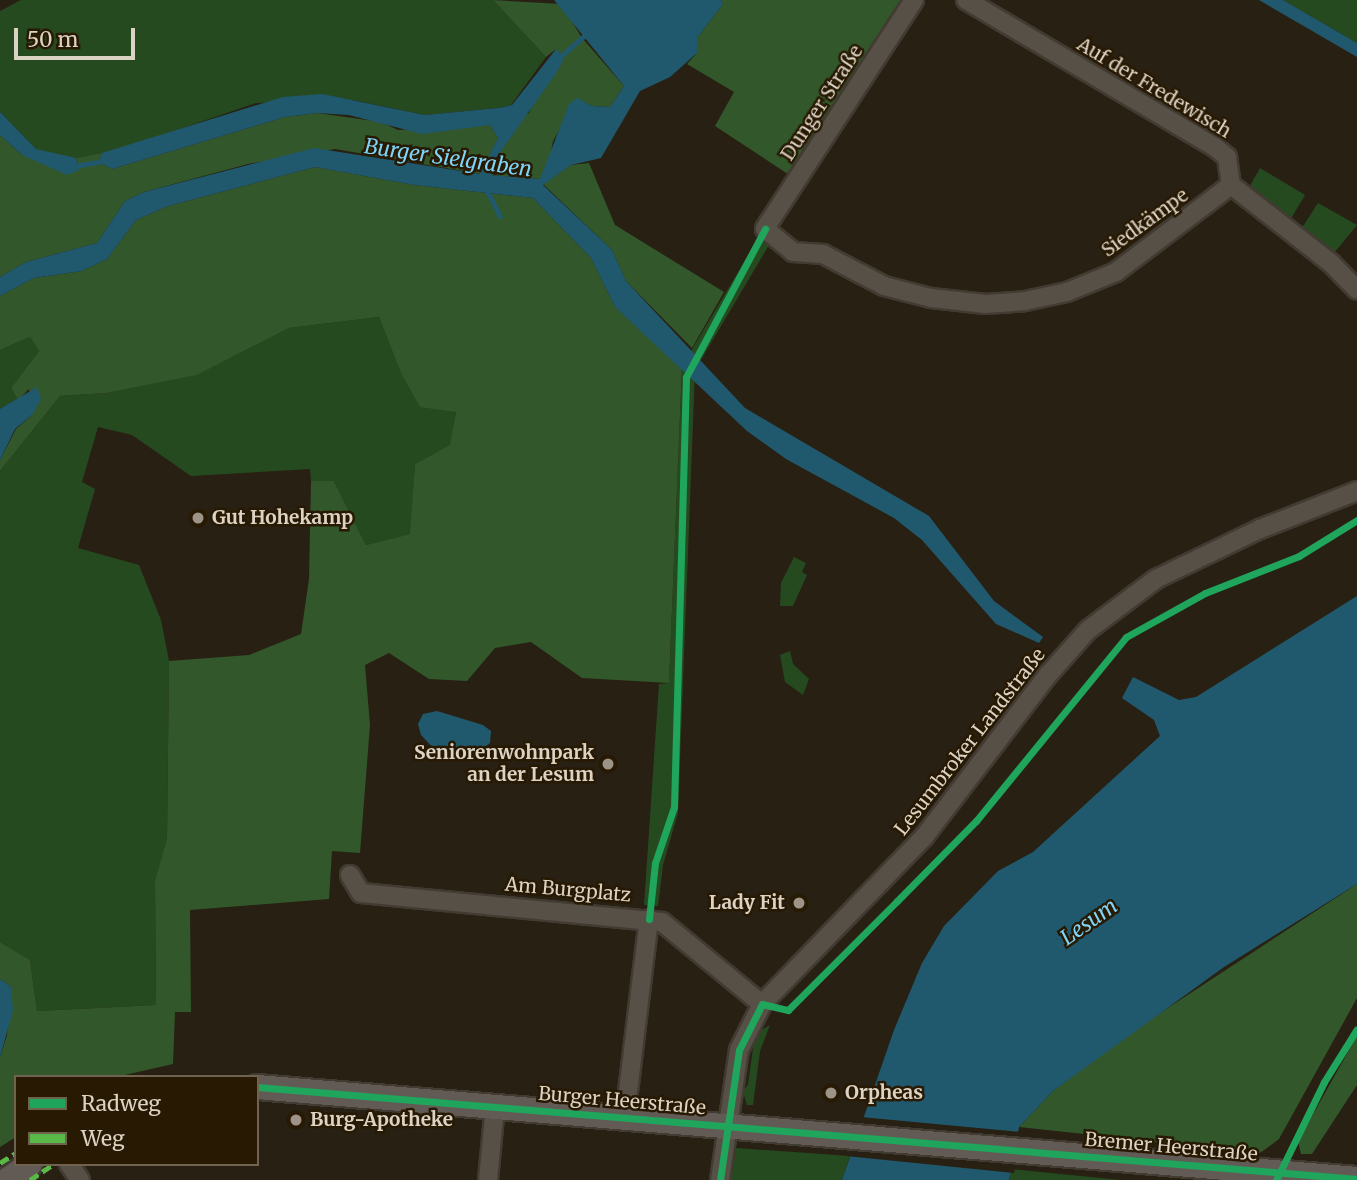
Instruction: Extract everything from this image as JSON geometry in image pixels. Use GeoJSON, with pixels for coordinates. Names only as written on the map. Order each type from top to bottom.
{"type":"FeatureCollection","features":[{"type":"Feature","properties":{"kind":"main road","name":"Burger Heerstraße"},"geometry":{"type":"LineString","coordinates":[[259,1087],[1025,1151]]}},
{"type":"Feature","properties":{"kind":"main road","name":"Bremer Heerstraße"},"geometry":{"type":"LineString","coordinates":[[1025,1151],[1276,1176],[1357,1179]]}},
{"type":"Feature","properties":{"kind":"main road"},"geometry":{"type":"LineString","coordinates":[[7,1180],[27,1166]]}},
{"type":"Feature","properties":{"kind":"street","name":"Dunger Straße"},"geometry":{"type":"LineString","coordinates":[[765,229],[914,0]]}},
{"type":"Feature","properties":{"kind":"street","name":"Auf der Fredewisch"},"geometry":{"type":"LineString","coordinates":[[966,0],[1215,147],[1227,157],[1231,185]]}},
{"type":"Feature","properties":{"kind":"street","name":"Siedkämpe"},"geometry":{"type":"LineString","coordinates":[[765,229],[793,252],[823,254],[870,279],[909,293],[978,303],[1025,301],[1067,292],[1116,272],[1231,185]]}},
{"type":"Feature","properties":{"kind":"street"},"geometry":{"type":"LineString","coordinates":[[1231,185],[1331,262],[1357,289]]}},
{"type":"Feature","properties":{"kind":"street","name":"Lesumbroker Landstraße"},"geometry":{"type":"LineString","coordinates":[[720,1180],[739,1050],[762,1004],[924,837],[1048,675],[1088,630],[1156,579],[1261,529],[1357,491]]}},
{"type":"Feature","properties":{"kind":"street","name":"Am Burgplatz"},"geometry":{"type":"LineString","coordinates":[[350,875],[361,893],[649,919],[673,930],[762,1004]]}},
{"type":"Feature","properties":{"kind":"street"},"geometry":{"type":"LineString","coordinates":[[625,1117],[649,919]]}},
{"type":"Feature","properties":{"kind":"street"},"geometry":{"type":"LineString","coordinates":[[488,1180],[495,1106]]}},
{"type":"Feature","properties":{"kind":"green space"},"geometry":{"type":"Polygon","coordinates":[[[21,0],[493,0],[546,57],[511,105],[498,108],[425,115],[353,100],[256,103],[118,150],[76,158],[53,156],[36,149],[0,112],[0,11],[21,0]]]}},
{"type":"Feature","properties":{"kind":"green space"},"geometry":{"type":"Polygon","coordinates":[[[493,0],[561,4],[582,38],[624,86],[610,107],[592,106],[577,99],[553,141],[548,168],[540,179],[490,175],[489,168],[520,119],[529,113],[556,49],[546,57],[493,0]]]}},
{"type":"Feature","properties":{"kind":"green space"},"geometry":{"type":"Polygon","coordinates":[[[721,0],[908,0],[794,178],[715,126],[734,92],[687,64],[697,53],[697,38],[723,4],[721,0]]]}},
{"type":"Feature","properties":{"kind":"green space"},"geometry":{"type":"Polygon","coordinates":[[[1283,0],[1357,0],[1357,43],[1283,0]]]}},
{"type":"Feature","properties":{"kind":"green space"},"geometry":{"type":"Polygon","coordinates":[[[317,113],[381,122],[398,130],[490,125],[498,138],[481,174],[335,149],[248,164],[144,192],[125,201],[97,243],[26,262],[0,277],[0,135],[22,155],[78,165],[76,158],[102,153],[99,162],[112,169],[285,117],[317,113]]]}},
{"type":"Feature","properties":{"kind":"green space"},"geometry":{"type":"Polygon","coordinates":[[[589,163],[615,225],[724,292],[692,348],[626,281],[612,250],[543,184],[571,165],[589,163]]]}},
{"type":"Feature","properties":{"kind":"green space"},"geometry":{"type":"Polygon","coordinates":[[[315,167],[414,185],[533,198],[591,258],[615,307],[682,366],[669,683],[582,678],[531,642],[495,648],[467,681],[429,679],[389,653],[365,665],[370,725],[360,853],[332,851],[329,899],[190,910],[191,1012],[175,1012],[173,1064],[125,1075],[14,1075],[14,1138],[0,1147],[0,1057],[7,1035],[11,987],[0,979],[0,942],[30,960],[37,1011],[156,1005],[155,880],[167,838],[169,661],[249,655],[301,634],[309,579],[311,481],[334,481],[366,545],[410,534],[415,464],[450,445],[456,412],[420,407],[400,371],[379,317],[289,328],[197,375],[107,393],[60,396],[0,471],[0,460],[16,429],[32,415],[29,389],[18,400],[11,388],[39,351],[30,337],[0,350],[0,296],[34,278],[82,271],[107,259],[136,220],[168,206],[315,167]]]}},
{"type":"Feature","properties":{"kind":"green space"},"geometry":{"type":"Polygon","coordinates":[[[1260,168],[1305,195],[1289,222],[1252,194],[1251,184],[1260,168]]]}},
{"type":"Feature","properties":{"kind":"green space"},"geometry":{"type":"Polygon","coordinates":[[[1318,203],[1357,225],[1334,253],[1300,231],[1318,203]]]}},
{"type":"Feature","properties":{"kind":"green space"},"geometry":{"type":"Polygon","coordinates":[[[762,232],[772,240],[695,370],[678,813],[663,865],[658,906],[644,905],[659,684],[669,683],[682,366],[762,232]]]}},
{"type":"Feature","properties":{"kind":"green space"},"geometry":{"type":"Polygon","coordinates":[[[379,317],[400,371],[456,411],[451,445],[415,464],[411,534],[366,545],[334,481],[311,481],[310,469],[191,476],[132,435],[98,427],[82,482],[95,489],[78,548],[139,565],[161,620],[169,661],[167,838],[155,880],[156,1005],[37,1011],[30,960],[0,942],[0,471],[60,396],[107,393],[196,375],[289,328],[379,317]]]}},
{"type":"Feature","properties":{"kind":"green space"},"geometry":{"type":"Polygon","coordinates":[[[30,337],[39,351],[11,388],[18,400],[0,409],[0,350],[30,337]]]}},
{"type":"Feature","properties":{"kind":"green space"},"geometry":{"type":"Polygon","coordinates":[[[794,557],[806,563],[802,572],[807,575],[793,606],[780,606],[781,583],[794,557]]]}},
{"type":"Feature","properties":{"kind":"green space"},"geometry":{"type":"Polygon","coordinates":[[[790,651],[793,664],[809,679],[803,695],[785,682],[780,655],[790,651]]]}},
{"type":"Feature","properties":{"kind":"green space"},"geometry":{"type":"Polygon","coordinates":[[[1357,884],[1357,998],[1279,1139],[1260,1153],[1019,1127],[1053,1091],[1128,1034],[1357,884]]]}},
{"type":"Feature","properties":{"kind":"green space"},"geometry":{"type":"Polygon","coordinates":[[[770,1025],[760,1051],[753,1105],[747,1105],[743,1092],[748,1084],[755,1034],[770,1025]]]}},
{"type":"Feature","properties":{"kind":"green space"},"geometry":{"type":"Polygon","coordinates":[[[1357,1036],[1357,1085],[1312,1154],[1301,1154],[1298,1141],[1357,1036]]]}},
{"type":"Feature","properties":{"kind":"green space"},"geometry":{"type":"Polygon","coordinates":[[[736,1148],[850,1156],[842,1180],[731,1180],[736,1148]]]}},
{"type":"Feature","properties":{"kind":"green space"},"geometry":{"type":"Polygon","coordinates":[[[1011,1169],[1121,1180],[1009,1180],[1011,1169]]]}},
{"type":"Feature","properties":{"kind":"water"},"geometry":{"type":"Polygon","coordinates":[[[554,0],[721,0],[723,4],[697,38],[697,53],[670,77],[640,91],[601,158],[571,165],[543,185],[612,250],[626,281],[745,408],[929,516],[994,601],[1043,637],[1039,643],[996,624],[922,540],[894,518],[786,459],[747,431],[615,307],[591,258],[533,198],[414,185],[315,167],[168,206],[136,220],[107,259],[82,271],[34,278],[0,296],[0,277],[26,262],[97,243],[125,201],[144,192],[314,148],[480,174],[498,138],[490,125],[422,134],[349,115],[317,113],[285,117],[112,169],[99,162],[102,153],[283,97],[322,94],[425,115],[498,108],[512,105],[556,49],[564,58],[557,72],[489,168],[491,175],[540,179],[569,104],[577,98],[592,106],[610,107],[624,86],[554,0]]]}},
{"type":"Feature","properties":{"kind":"water"},"geometry":{"type":"Polygon","coordinates":[[[1259,0],[1283,0],[1357,43],[1357,57],[1259,0]]]}},
{"type":"Feature","properties":{"kind":"water"},"geometry":{"type":"Polygon","coordinates":[[[0,112],[36,149],[76,158],[79,170],[67,175],[22,155],[0,135],[0,112]]]}},
{"type":"Feature","properties":{"kind":"water"},"geometry":{"type":"Polygon","coordinates":[[[37,387],[41,399],[32,415],[15,429],[0,460],[0,409],[37,387]]]}},
{"type":"Feature","properties":{"kind":"water","name":"Lesum"},"geometry":{"type":"Polygon","coordinates":[[[1357,596],[1357,884],[1224,967],[1053,1091],[1019,1127],[1009,1180],[842,1180],[894,1030],[922,963],[944,926],[998,871],[1033,852],[1160,736],[1154,720],[1122,698],[1133,677],[1179,700],[1196,697],[1357,596]]]}},
{"type":"Feature","properties":{"kind":"water"},"geometry":{"type":"Polygon","coordinates":[[[437,711],[483,725],[491,731],[490,743],[467,761],[453,760],[437,752],[421,735],[418,724],[423,714],[437,711]]]}},
{"type":"Feature","properties":{"kind":"water"},"geometry":{"type":"Polygon","coordinates":[[[0,979],[11,987],[13,1011],[0,1057],[0,979]]]}},
{"type":"Feature","properties":{"kind":"pier"},"geometry":{"type":"Polygon","coordinates":[[[861,1117],[1022,1132],[1014,1173],[846,1156],[861,1117]]]}},
{"type":"Feature","properties":{"kind":"waterway"},"geometry":{"type":"LineString","coordinates":[[561,56],[586,34]]}},
{"type":"Feature","properties":{"kind":"waterway"},"geometry":{"type":"LineString","coordinates":[[75,166],[104,161]]}},
{"type":"Feature","properties":{"kind":"waterway"},"geometry":{"type":"LineString","coordinates":[[488,192],[500,216]]}},
{"type":"Feature","properties":{"kind":"marked path"},"geometry":{"type":"LineString","coordinates":[[0,1163],[14,1154]]}},
{"type":"Feature","properties":{"kind":"marked path"},"geometry":{"type":"LineString","coordinates":[[30,1180],[51,1166]]}},
{"type":"Feature","properties":{"kind":"cycle path"},"geometry":{"type":"LineString","coordinates":[[649,919],[655,863],[674,807],[686,377],[765,229]]}},
{"type":"Feature","properties":{"kind":"cycle path"},"geometry":{"type":"LineString","coordinates":[[720,1180],[739,1050],[762,1004],[788,1010],[897,901],[976,821],[1126,637],[1205,593],[1299,556],[1357,520]]}},
{"type":"Feature","properties":{"kind":"cycle path"},"geometry":{"type":"LineString","coordinates":[[1276,1180],[1324,1082],[1357,1029]]}},
{"type":"Feature","properties":{"kind":"cycle path"},"geometry":{"type":"LineString","coordinates":[[259,1087],[1357,1179]]}},
{"type":"Feature","properties":{"kind":"place","name":"Gut Hohekamp"},"geometry":{"type":"Point","coordinates":[198,518]}},
{"type":"Feature","properties":{"kind":"place","name":"Seniorenwohnpark an der Lesum"},"geometry":{"type":"Point","coordinates":[608,764]}},
{"type":"Feature","properties":{"kind":"place","name":"Lady Fit"},"geometry":{"type":"Point","coordinates":[799,903]}},
{"type":"Feature","properties":{"kind":"place","name":"Orpheas"},"geometry":{"type":"Point","coordinates":[831,1093]}},
{"type":"Feature","properties":{"kind":"place","name":"Burg-Apotheke"},"geometry":{"type":"Point","coordinates":[296,1120]}},
{"type":"Feature","properties":{"kind":"water label","name":"Burger Sielgraben"},"geometry":{"type":"Point","coordinates":[448,158]}}]}
